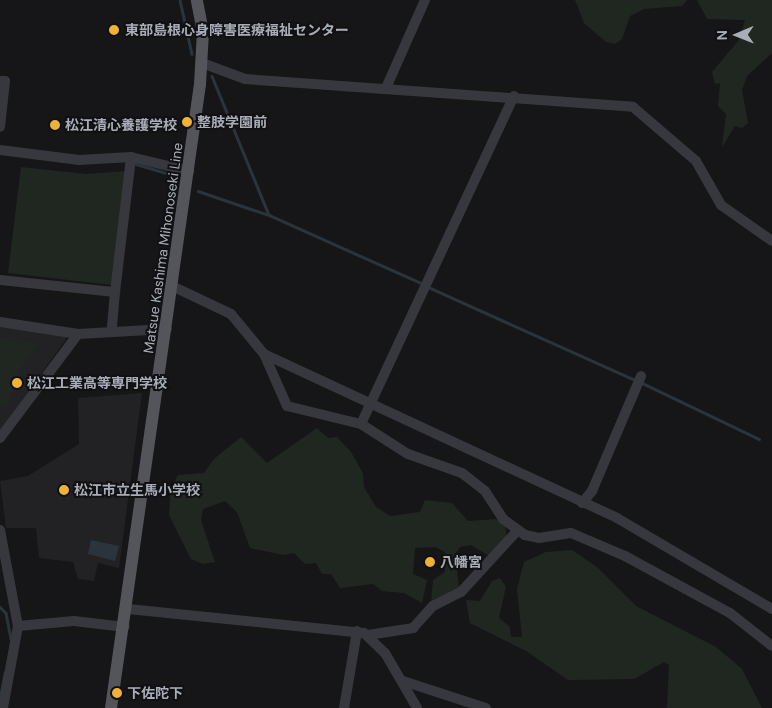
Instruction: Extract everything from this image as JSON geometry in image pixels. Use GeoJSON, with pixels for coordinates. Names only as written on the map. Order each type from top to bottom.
{"type":"FeatureCollection","features":[{"type":"Feature","properties":{"kind":"main road","name":"Matsue Kashima Mihonoseki Line"},"geometry":{"type":"LineString","coordinates":[[111,708],[126,627],[189,171],[202,62],[197,0]]}},
{"type":"Feature","properties":{"kind":"street"},"geometry":{"type":"LineString","coordinates":[[386,88],[425,0]]}},
{"type":"Feature","properties":{"kind":"street"},"geometry":{"type":"LineString","coordinates":[[202,62],[244,79],[514,96],[637,108],[696,161],[720,205],[772,241]]}},
{"type":"Feature","properties":{"kind":"street"},"geometry":{"type":"LineString","coordinates":[[0,81],[5,82],[0,127]]}},
{"type":"Feature","properties":{"kind":"street"},"geometry":{"type":"LineString","coordinates":[[361,424],[514,96]]}},
{"type":"Feature","properties":{"kind":"street"},"geometry":{"type":"LineString","coordinates":[[0,150],[79,160],[131,161],[189,171]]}},
{"type":"Feature","properties":{"kind":"street"},"geometry":{"type":"LineString","coordinates":[[112,330],[131,161]]}},
{"type":"Feature","properties":{"kind":"street"},"geometry":{"type":"LineString","coordinates":[[0,280],[115,292]]}},
{"type":"Feature","properties":{"kind":"street"},"geometry":{"type":"LineString","coordinates":[[172,286],[231,314],[264,354],[286,406],[361,424],[408,454],[470,478],[517,531],[538,538],[571,533],[625,556],[730,612],[772,646]]}},
{"type":"Feature","properties":{"kind":"street"},"geometry":{"type":"LineString","coordinates":[[0,322],[78,334],[112,330],[167,328]]}},
{"type":"Feature","properties":{"kind":"street"},"geometry":{"type":"LineString","coordinates":[[0,438],[78,334]]}},
{"type":"Feature","properties":{"kind":"street"},"geometry":{"type":"LineString","coordinates":[[264,354],[647,533],[772,609]]}},
{"type":"Feature","properties":{"kind":"street"},"geometry":{"type":"LineString","coordinates":[[582,503],[592,491],[641,376]]}},
{"type":"Feature","properties":{"kind":"street"},"geometry":{"type":"LineString","coordinates":[[0,530],[18,626],[3,708]]}},
{"type":"Feature","properties":{"kind":"street"},"geometry":{"type":"LineString","coordinates":[[128,609],[357,631],[368,635],[414,628],[433,606],[461,592],[517,531]]}},
{"type":"Feature","properties":{"kind":"street"},"geometry":{"type":"LineString","coordinates":[[18,626],[74,622],[126,627]]}},
{"type":"Feature","properties":{"kind":"street"},"geometry":{"type":"LineString","coordinates":[[344,708],[357,631]]}},
{"type":"Feature","properties":{"kind":"street"},"geometry":{"type":"LineString","coordinates":[[368,635],[403,681],[416,708]]}},
{"type":"Feature","properties":{"kind":"street"},"geometry":{"type":"LineString","coordinates":[[403,681],[486,708]]}},
{"type":"Feature","properties":{"kind":"shaded area"},"geometry":{"type":"Polygon","coordinates":[[[575,0],[687,0],[682,6],[644,9],[630,16],[622,39],[615,44],[606,42],[584,23],[575,0]]]}},
{"type":"Feature","properties":{"kind":"shaded area"},"geometry":{"type":"Polygon","coordinates":[[[697,0],[772,0],[772,53],[747,76],[742,90],[748,123],[742,128],[735,126],[722,147],[726,114],[718,106],[720,83],[715,84],[712,72],[739,40],[745,20],[707,19],[697,0]]]}},
{"type":"Feature","properties":{"kind":"shaded area"},"geometry":{"type":"Polygon","coordinates":[[[21,167],[86,174],[127,171],[112,285],[8,273],[21,167]]]}},
{"type":"Feature","properties":{"kind":"shaded area","name":"松江工業高等専門学校"},"geometry":{"type":"Polygon","coordinates":[[[0,326],[69,335],[0,431],[0,326]]]}},
{"type":"Feature","properties":{"kind":"shaded area"},"geometry":{"type":"Polygon","coordinates":[[[0,338],[38,343],[18,372],[9,402],[0,406],[0,338]]]}},
{"type":"Feature","properties":{"kind":"shaded area","name":"松江市立生馬小学校"},"geometry":{"type":"Polygon","coordinates":[[[142,393],[119,568],[98,563],[94,581],[78,579],[73,562],[39,558],[36,528],[6,528],[0,481],[28,476],[79,444],[78,398],[142,393]]]}},
{"type":"Feature","properties":{"kind":"shaded area"},"geometry":{"type":"Polygon","coordinates":[[[317,428],[328,438],[337,437],[351,452],[363,473],[364,487],[376,507],[390,516],[420,512],[425,500],[452,503],[468,521],[496,519],[505,525],[507,541],[491,557],[471,545],[460,547],[455,554],[459,589],[431,603],[433,580],[445,572],[445,552],[435,547],[415,548],[413,574],[427,580],[422,603],[404,593],[382,591],[373,584],[340,588],[331,574],[322,574],[316,563],[305,564],[294,553],[283,555],[250,548],[237,512],[225,501],[203,509],[201,520],[215,562],[203,564],[191,559],[169,515],[171,487],[178,475],[204,473],[214,459],[241,437],[267,463],[317,428]]]}},
{"type":"Feature","properties":{"kind":"shaded area"},"geometry":{"type":"Polygon","coordinates":[[[91,540],[119,546],[115,561],[88,554],[91,540]]]}},
{"type":"Feature","properties":{"kind":"shaded area"},"geometry":{"type":"Polygon","coordinates":[[[572,550],[597,567],[636,606],[716,647],[742,669],[762,708],[667,708],[669,665],[664,662],[634,679],[568,680],[526,651],[470,623],[466,600],[480,601],[492,581],[500,578],[506,587],[499,618],[510,627],[511,637],[522,637],[517,589],[524,562],[546,552],[572,550]]]}},
{"type":"Feature","properties":{"kind":"waterway"},"geometry":{"type":"LineString","coordinates":[[180,0],[192,54]]}},
{"type":"Feature","properties":{"kind":"waterway"},"geometry":{"type":"LineString","coordinates":[[212,76],[269,215],[423,284]]}},
{"type":"Feature","properties":{"kind":"waterway"},"geometry":{"type":"LineString","coordinates":[[133,163],[176,176]]}},
{"type":"Feature","properties":{"kind":"waterway"},"geometry":{"type":"LineString","coordinates":[[198,191],[269,215]]}},
{"type":"Feature","properties":{"kind":"waterway"},"geometry":{"type":"LineString","coordinates":[[428,287],[635,380]]}},
{"type":"Feature","properties":{"kind":"waterway"},"geometry":{"type":"LineString","coordinates":[[640,382],[759,439]]}},
{"type":"Feature","properties":{"kind":"waterway"},"geometry":{"type":"LineString","coordinates":[[0,607],[6,613],[11,639]]}},
{"type":"Feature","properties":{"kind":"waterway"},"geometry":{"type":"LineString","coordinates":[[0,697],[5,672]]}},
{"type":"Feature","properties":{"kind":"place","name":"東部島根心身障害医療福祉センター"},"geometry":{"type":"Point","coordinates":[114,30]}},
{"type":"Feature","properties":{"kind":"place","name":"整肢学園前"},"geometry":{"type":"Point","coordinates":[187,122]}},
{"type":"Feature","properties":{"kind":"place","name":"松江清心養護学校"},"geometry":{"type":"Point","coordinates":[55,125]}},
{"type":"Feature","properties":{"kind":"place","name":"松江工業高等専門学校"},"geometry":{"type":"Point","coordinates":[17,383]}},
{"type":"Feature","properties":{"kind":"place","name":"松江市立生馬小学校"},"geometry":{"type":"Point","coordinates":[64,490]}},
{"type":"Feature","properties":{"kind":"place","name":"八幡宮"},"geometry":{"type":"Point","coordinates":[430,562]}},
{"type":"Feature","properties":{"kind":"place","name":"下佐陀下"},"geometry":{"type":"Point","coordinates":[117,693]}}]}
